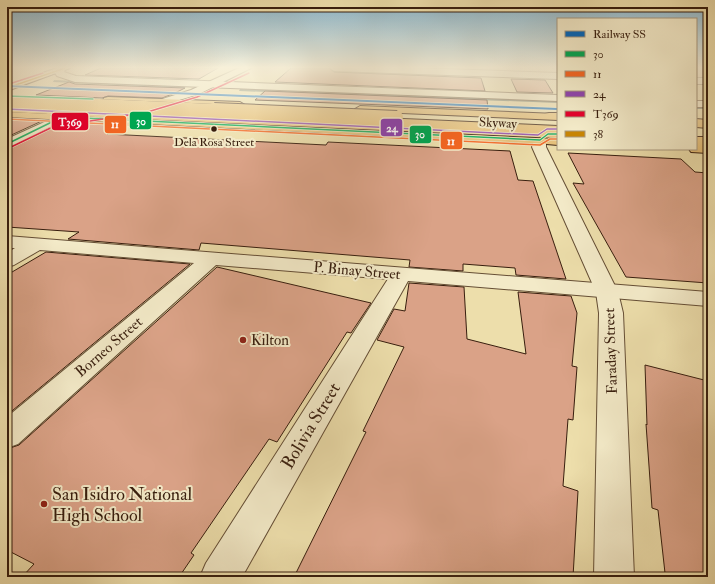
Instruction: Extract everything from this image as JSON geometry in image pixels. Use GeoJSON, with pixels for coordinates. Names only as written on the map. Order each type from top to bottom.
{"type":"FeatureCollection","features":[{"type":"Feature","properties":{"kind":"main road"},"geometry":{"type":"LineString","coordinates":[[29,95],[34,97]]}},
{"type":"Feature","properties":{"kind":"main road"},"geometry":{"type":"LineString","coordinates":[[203,95],[212,100],[256,105],[555,129]]}},
{"type":"Feature","properties":{"kind":"main road"},"geometry":{"type":"LineString","coordinates":[[7,96],[256,105]]}},
{"type":"Feature","properties":{"kind":"main road"},"geometry":{"type":"LineString","coordinates":[[7,100],[395,122]]}},
{"type":"Feature","properties":{"kind":"main road","name":"Skyway"},"geometry":{"type":"LineString","coordinates":[[7,100],[555,129]]}},
{"type":"Feature","properties":{"kind":"main road"},"geometry":{"type":"LineString","coordinates":[[7,108],[555,129]]}},
{"type":"Feature","properties":{"kind":"main road","name":"Skyway"},"geometry":{"type":"LineString","coordinates":[[7,108],[555,129]]}},
{"type":"Feature","properties":{"kind":"main road"},"geometry":{"type":"LineString","coordinates":[[7,114],[62,117],[555,129]]}},
{"type":"Feature","properties":{"kind":"main road"},"geometry":{"type":"LineString","coordinates":[[697,123],[708,124]]}},
{"type":"Feature","properties":{"kind":"main road"},"geometry":{"type":"LineString","coordinates":[[697,128],[708,129]]}},
{"type":"Feature","properties":{"kind":"main road"},"geometry":{"type":"LineString","coordinates":[[697,132],[708,132]]}},
{"type":"Feature","properties":{"kind":"main road"},"geometry":{"type":"LineString","coordinates":[[697,140],[708,140]]}},
{"type":"Feature","properties":{"kind":"main road"},"geometry":{"type":"LineString","coordinates":[[697,149],[708,149]]}},
{"type":"Feature","properties":{"kind":"street"},"geometry":{"type":"LineString","coordinates":[[164,102],[183,95]]}},
{"type":"Feature","properties":{"kind":"street"},"geometry":{"type":"LineString","coordinates":[[545,95],[557,98]]}},
{"type":"Feature","properties":{"kind":"street"},"geometry":{"type":"LineString","coordinates":[[7,144],[62,117]]}},
{"type":"Feature","properties":{"kind":"street","name":"Faraday Street"},"geometry":{"type":"LineString","coordinates":[[555,129],[540,147],[607,292],[612,313],[614,577]]}},
{"type":"Feature","properties":{"kind":"street","name":"P. Binay Street"},"geometry":{"type":"LineString","coordinates":[[7,242],[607,292],[708,299]]}},
{"type":"Feature","properties":{"kind":"street"},"geometry":{"type":"LineString","coordinates":[[7,261],[35,244]]}},
{"type":"Feature","properties":{"kind":"street","name":"Borneo Street"},"geometry":{"type":"LineString","coordinates":[[7,435],[211,259]]}},
{"type":"Feature","properties":{"kind":"street","name":"Bolivia Street"},"geometry":{"type":"LineString","coordinates":[[220,577],[401,275]]}},
{"type":"Feature","properties":{"kind":"building"},"geometry":{"type":"Polygon","coordinates":[[[42,95],[169,95],[162,98],[108,96],[102,98],[42,95]]]}},
{"type":"Feature","properties":{"kind":"building"},"geometry":{"type":"Polygon","coordinates":[[[260,95],[370,95],[487,100],[488,109],[255,100],[260,95]]]}},
{"type":"Feature","properties":{"kind":"building"},"geometry":{"type":"Polygon","coordinates":[[[7,118],[44,120],[7,137],[7,118]]]}},
{"type":"Feature","properties":{"kind":"building"},"geometry":{"type":"Polygon","coordinates":[[[64,121],[123,124],[107,134],[326,145],[328,142],[510,151],[518,180],[533,181],[566,279],[516,275],[515,268],[463,264],[463,271],[409,267],[410,260],[201,243],[199,250],[68,239],[79,232],[7,227],[7,149],[64,121]]]}},
{"type":"Feature","properties":{"kind":"building"},"geometry":{"type":"Polygon","coordinates":[[[568,153],[681,159],[695,172],[708,173],[708,283],[626,277],[573,183],[584,184],[568,153]]]}},
{"type":"Feature","properties":{"kind":"building"},"geometry":{"type":"Polygon","coordinates":[[[46,252],[190,264],[7,415],[7,275],[46,252]]]}},
{"type":"Feature","properties":{"kind":"building"},"geometry":{"type":"Polygon","coordinates":[[[217,267],[371,303],[351,333],[347,332],[277,442],[269,439],[191,553],[194,555],[179,577],[22,577],[34,564],[7,550],[7,449],[19,445],[217,267]]]}},
{"type":"Feature","properties":{"kind":"building"},"geometry":{"type":"Polygon","coordinates":[[[409,283],[464,287],[467,339],[526,354],[518,292],[571,296],[577,313],[572,366],[577,367],[573,420],[568,419],[563,486],[578,491],[573,577],[294,577],[366,432],[363,431],[404,347],[377,340],[394,309],[405,311],[409,283]]]}},
{"type":"Feature","properties":{"kind":"building"},"geometry":{"type":"Polygon","coordinates":[[[645,365],[708,381],[708,577],[676,577],[665,573],[658,510],[652,508],[646,424],[647,425],[645,365]]]}},
{"type":"Feature","properties":{"kind":"waterway"},"geometry":{"type":"LineString","coordinates":[[379,95],[557,102]]}},
{"type":"Feature","properties":{"kind":"waterway"},"geometry":{"type":"LineString","coordinates":[[697,108],[708,108]]}},
{"type":"Feature","properties":{"kind":"rail line","name":"SS"},"geometry":{"type":"LineString","coordinates":[[229,95],[557,109]]}},
{"type":"Feature","properties":{"kind":"transit line","name":"T369"},"geometry":{"type":"LineString","coordinates":[[9,148],[63,122],[90,121],[144,113],[201,95]]}},
{"type":"Feature","properties":{"kind":"transit line","name":"30"},"geometry":{"type":"LineString","coordinates":[[7,96],[93,99]]}},
{"type":"Feature","properties":{"kind":"transit line","name":"24"},"geometry":{"type":"LineString","coordinates":[[7,109],[538,135],[547,129],[557,129]]}},
{"type":"Feature","properties":{"kind":"transit line","name":"30"},"geometry":{"type":"LineString","coordinates":[[7,144],[62,117],[540,140],[548,134],[557,134]]}},
{"type":"Feature","properties":{"kind":"transit line","name":"11"},"geometry":{"type":"LineString","coordinates":[[7,119],[540,145],[550,139],[557,139]]}},
{"type":"Feature","properties":{"kind":"place","name":"Dela Rosa Street"},"geometry":{"type":"Point","coordinates":[214,129]}},
{"type":"Feature","properties":{"kind":"place","name":"Kilton"},"geometry":{"type":"Point","coordinates":[243,340]}},
{"type":"Feature","properties":{"kind":"place","name":"San Isidro National High School"},"geometry":{"type":"Point","coordinates":[44,504]}}]}
